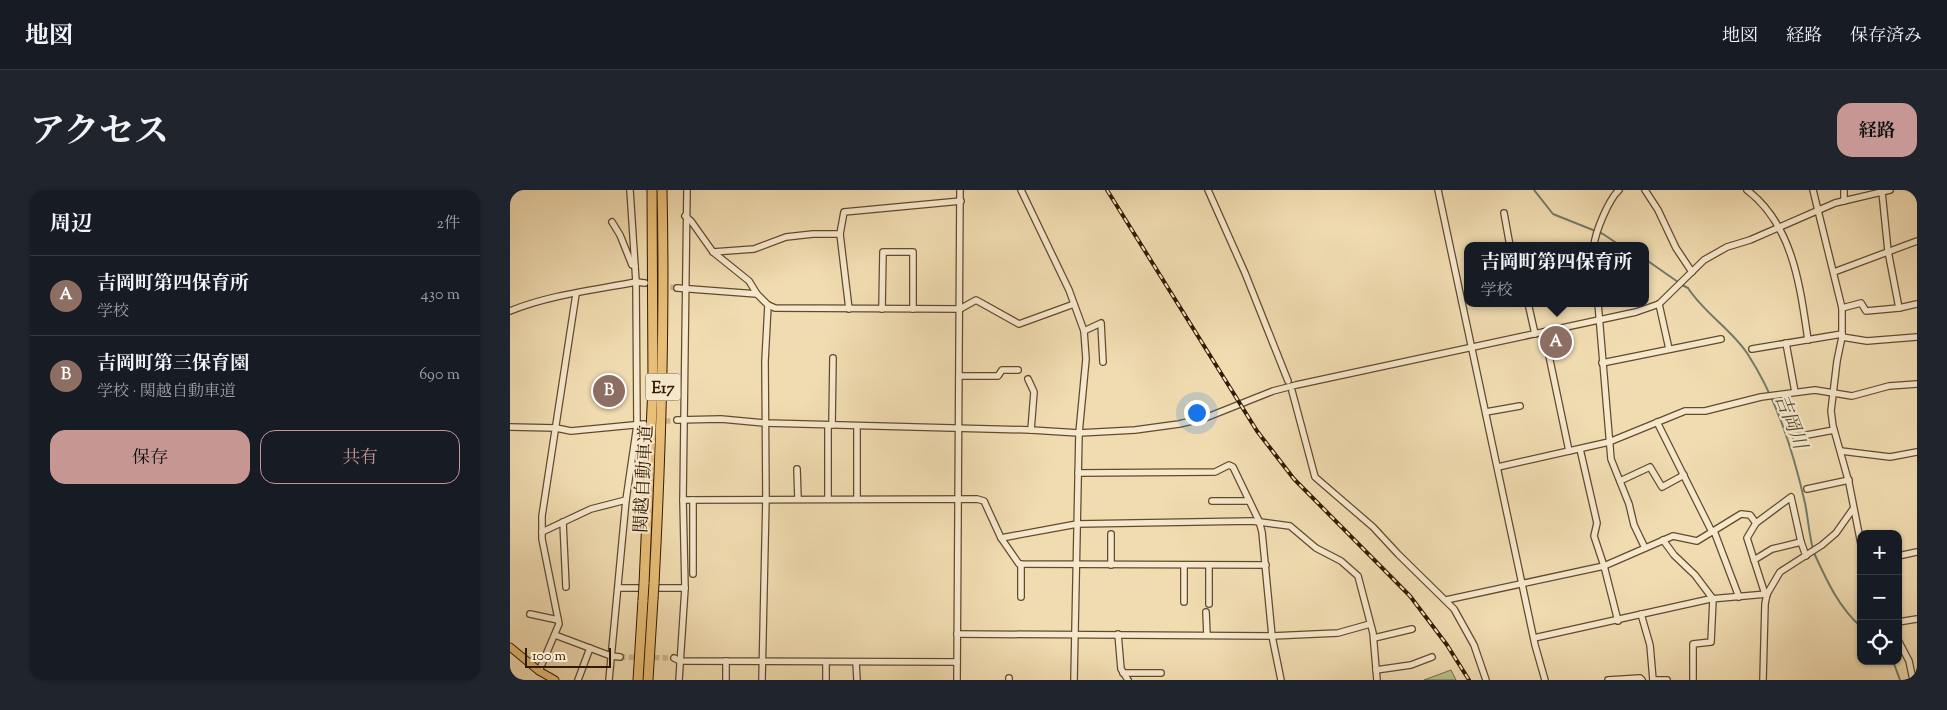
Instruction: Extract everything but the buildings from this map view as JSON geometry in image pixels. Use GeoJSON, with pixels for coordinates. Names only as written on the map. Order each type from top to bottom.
{"type":"FeatureCollection","features":[{"type":"Feature","properties":{"kind":"highway","name":"関越自動車道"},"geometry":{"type":"LineString","coordinates":[[638,680],[653,386],[652,190]]}},
{"type":"Feature","properties":{"kind":"highway","name":"関越自動車道"},"geometry":{"type":"LineString","coordinates":[[648,680],[663,385],[664,277],[662,190]]}},
{"type":"Feature","properties":{"kind":"main road"},"geometry":{"type":"LineString","coordinates":[[510,647],[539,671],[554,680]]}},
{"type":"Feature","properties":{"kind":"street"},"geometry":{"type":"LineString","coordinates":[[609,680],[626,500],[640,424],[636,282],[630,190]]}},
{"type":"Feature","properties":{"kind":"street"},"geometry":{"type":"LineString","coordinates":[[678,680],[685,588],[683,500],[685,216],[687,190]]}},
{"type":"Feature","properties":{"kind":"street"},"geometry":{"type":"LineString","coordinates":[[957,680],[960,190]]}},
{"type":"Feature","properties":{"kind":"street"},"geometry":{"type":"LineString","coordinates":[[1021,190],[1069,290],[1084,330],[1086,359],[1079,433],[1074,680]]}},
{"type":"Feature","properties":{"kind":"street"},"geometry":{"type":"LineString","coordinates":[[1208,190],[1245,273],[1288,381]]}},
{"type":"Feature","properties":{"kind":"street"},"geometry":{"type":"LineString","coordinates":[[1438,190],[1522,584],[1545,680]]}},
{"type":"Feature","properties":{"kind":"street"},"geometry":{"type":"LineString","coordinates":[[1595,242],[1599,226],[1618,191],[1610,190]]}},
{"type":"Feature","properties":{"kind":"street"},"geometry":{"type":"LineString","coordinates":[[1644,190],[1658,210],[1689,275]]}},
{"type":"Feature","properties":{"kind":"street"},"geometry":{"type":"LineString","coordinates":[[1747,190],[1763,204],[1780,228],[1795,269],[1808,340]]}},
{"type":"Feature","properties":{"kind":"street"},"geometry":{"type":"LineString","coordinates":[[1813,190],[1842,308],[1842,335],[1836,361],[1831,411],[1834,430],[1849,480],[1858,530]]}},
{"type":"Feature","properties":{"kind":"street"},"geometry":{"type":"LineString","coordinates":[[1844,190],[1844,201]]}},
{"type":"Feature","properties":{"kind":"street"},"geometry":{"type":"LineString","coordinates":[[677,420],[721,419],[765,423],[1079,433],[1135,430],[1179,424],[1205,418],[1274,391],[1472,346],[1636,312],[1659,304],[1704,260],[1727,246],[1750,240],[1818,210],[1844,201],[1890,190]]}},
{"type":"Feature","properties":{"kind":"street"},"geometry":{"type":"LineString","coordinates":[[1882,192],[1888,251],[1899,308]]}},
{"type":"Feature","properties":{"kind":"street"},"geometry":{"type":"LineString","coordinates":[[849,309],[840,234],[844,212],[960,201]]}},
{"type":"Feature","properties":{"kind":"street"},"geometry":{"type":"LineString","coordinates":[[1504,213],[1509,242]]}},
{"type":"Feature","properties":{"kind":"street"},"geometry":{"type":"LineString","coordinates":[[685,216],[691,221],[714,252],[749,281],[757,294],[768,305],[775,308],[960,309],[976,300],[1019,324],[1074,304]]}},
{"type":"Feature","properties":{"kind":"street"},"geometry":{"type":"LineString","coordinates":[[612,222],[620,235],[632,265],[635,266]]}},
{"type":"Feature","properties":{"kind":"street"},"geometry":{"type":"LineString","coordinates":[[714,252],[754,249],[786,237],[812,234],[840,234]]}},
{"type":"Feature","properties":{"kind":"street"},"geometry":{"type":"LineString","coordinates":[[1834,272],[1917,241]]}},
{"type":"Feature","properties":{"kind":"street"},"geometry":{"type":"LineString","coordinates":[[882,309],[883,252],[913,252],[913,309]]}},
{"type":"Feature","properties":{"kind":"street"},"geometry":{"type":"LineString","coordinates":[[510,311],[576,294],[636,282],[645,283]]}},
{"type":"Feature","properties":{"kind":"street"},"geometry":{"type":"LineString","coordinates":[[677,288],[757,294]]}},
{"type":"Feature","properties":{"kind":"street"},"geometry":{"type":"LineString","coordinates":[[539,671],[554,636],[558,620],[542,532],[542,516],[576,294]]}},
{"type":"Feature","properties":{"kind":"street"},"geometry":{"type":"LineString","coordinates":[[1842,308],[1861,303],[1866,311],[1899,308],[1917,304]]}},
{"type":"Feature","properties":{"kind":"street"},"geometry":{"type":"LineString","coordinates":[[1659,304],[1669,349]]}},
{"type":"Feature","properties":{"kind":"street"},"geometry":{"type":"LineString","coordinates":[[762,680],[766,498],[766,310],[768,305]]}},
{"type":"Feature","properties":{"kind":"street"},"geometry":{"type":"LineString","coordinates":[[1529,307],[1535,334]]}},
{"type":"Feature","properties":{"kind":"street"},"geometry":{"type":"LineString","coordinates":[[1598,307],[1611,459],[1629,504],[1634,525],[1645,548]]}},
{"type":"Feature","properties":{"kind":"street"},"geometry":{"type":"LineString","coordinates":[[1084,330],[1101,323],[1103,362]]}},
{"type":"Feature","properties":{"kind":"street"},"geometry":{"type":"LineString","coordinates":[[1544,332],[1569,451]]}},
{"type":"Feature","properties":{"kind":"street"},"geometry":{"type":"LineString","coordinates":[[1752,350],[1842,335],[1867,341],[1917,337]]}},
{"type":"Feature","properties":{"kind":"street"},"geometry":{"type":"LineString","coordinates":[[1602,363],[1721,338]]}},
{"type":"Feature","properties":{"kind":"street"},"geometry":{"type":"LineString","coordinates":[[1786,344],[1795,392]]}},
{"type":"Feature","properties":{"kind":"street"},"geometry":{"type":"LineString","coordinates":[[828,499],[833,358]]}},
{"type":"Feature","properties":{"kind":"street"},"geometry":{"type":"LineString","coordinates":[[959,376],[998,376],[1002,370],[1018,370]]}},
{"type":"Feature","properties":{"kind":"street"},"geometry":{"type":"LineString","coordinates":[[1028,379],[1034,392],[1030,430]]}},
{"type":"Feature","properties":{"kind":"street"},"geometry":{"type":"LineString","coordinates":[[1498,467],[1609,442],[1685,411],[1705,411],[1776,394],[1815,390],[1852,396],[1889,386],[1917,384]]}},
{"type":"Feature","properties":{"kind":"street"},"geometry":{"type":"LineString","coordinates":[[1292,391],[1315,477],[1373,527],[1446,600],[1465,626],[1486,680]]}},
{"type":"Feature","properties":{"kind":"street"},"geometry":{"type":"LineString","coordinates":[[1486,412],[1520,406]]}},
{"type":"Feature","properties":{"kind":"street"},"geometry":{"type":"LineString","coordinates":[[1657,422],[1713,532],[1739,596]]}},
{"type":"Feature","properties":{"kind":"street"},"geometry":{"type":"LineString","coordinates":[[510,427],[556,428],[570,431],[640,424]]}},
{"type":"Feature","properties":{"kind":"street"},"geometry":{"type":"LineString","coordinates":[[857,426],[857,499]]}},
{"type":"Feature","properties":{"kind":"street"},"geometry":{"type":"LineString","coordinates":[[1796,437],[1834,430]]}},
{"type":"Feature","properties":{"kind":"street"},"geometry":{"type":"LineString","coordinates":[[1580,449],[1597,523],[1594,536],[1618,621]]}},
{"type":"Feature","properties":{"kind":"street"},"geometry":{"type":"LineString","coordinates":[[1841,451],[1890,457],[1917,452]]}},
{"type":"Feature","properties":{"kind":"street"},"geometry":{"type":"LineString","coordinates":[[1078,473],[1215,472],[1229,465],[1233,468],[1250,500],[1258,521],[1266,565],[1272,636],[1281,680]]}},
{"type":"Feature","properties":{"kind":"street"},"geometry":{"type":"LineString","coordinates":[[1620,481],[1650,467],[1662,487],[1684,475]]}},
{"type":"Feature","properties":{"kind":"street"},"geometry":{"type":"LineString","coordinates":[[798,469],[798,499]]}},
{"type":"Feature","properties":{"kind":"street"},"geometry":{"type":"LineString","coordinates":[[1807,488],[1849,480]]}},
{"type":"Feature","properties":{"kind":"street"},"geometry":{"type":"LineString","coordinates":[[1767,594],[1764,591],[1747,538],[1756,523],[1791,497],[1801,542],[1807,555]]}},
{"type":"Feature","properties":{"kind":"street"},"geometry":{"type":"LineString","coordinates":[[683,500],[766,498],[984,501],[1001,538],[1018,564],[1266,565]]}},
{"type":"Feature","properties":{"kind":"street"},"geometry":{"type":"LineString","coordinates":[[542,532],[591,508],[626,500]]}},
{"type":"Feature","properties":{"kind":"street"},"geometry":{"type":"LineString","coordinates":[[693,500],[693,574]]}},
{"type":"Feature","properties":{"kind":"street"},"geometry":{"type":"LineString","coordinates":[[1212,501],[1250,500]]}},
{"type":"Feature","properties":{"kind":"street"},"geometry":{"type":"LineString","coordinates":[[1763,680],[1765,604],[1767,594],[1780,572],[1822,545],[1836,533],[1853,509]]}},
{"type":"Feature","properties":{"kind":"street"},"geometry":{"type":"LineString","coordinates":[[1446,600],[1604,566],[1673,536],[1697,541],[1741,514],[1750,515],[1756,523]]}},
{"type":"Feature","properties":{"kind":"street"},"geometry":{"type":"LineString","coordinates":[[1001,538],[1077,524],[1258,521],[1290,526],[1316,548],[1341,561],[1354,572],[1361,582],[1374,638],[1377,680]]}},
{"type":"Feature","properties":{"kind":"street"},"geometry":{"type":"LineString","coordinates":[[563,522],[566,587]]}},
{"type":"Feature","properties":{"kind":"street"},"geometry":{"type":"LineString","coordinates":[[1111,534],[1111,565]]}},
{"type":"Feature","properties":{"kind":"street"},"geometry":{"type":"LineString","coordinates":[[1663,540],[1674,555],[1695,575],[1713,599],[1711,642],[1693,644],[1692,680]]}},
{"type":"Feature","properties":{"kind":"street"},"geometry":{"type":"LineString","coordinates":[[1754,560],[1772,549],[1801,542]]}},
{"type":"Feature","properties":{"kind":"street"},"geometry":{"type":"LineString","coordinates":[[1902,555],[1917,552]]}},
{"type":"Feature","properties":{"kind":"street"},"geometry":{"type":"LineString","coordinates":[[1021,564],[1021,597]]}},
{"type":"Feature","properties":{"kind":"street"},"geometry":{"type":"LineString","coordinates":[[1184,566],[1184,602]]}},
{"type":"Feature","properties":{"kind":"street"},"geometry":{"type":"LineString","coordinates":[[1209,566],[1209,604]]}},
{"type":"Feature","properties":{"kind":"street"},"geometry":{"type":"LineString","coordinates":[[618,588],[685,588]]}},
{"type":"Feature","properties":{"kind":"street"},"geometry":{"type":"LineString","coordinates":[[1534,638],[1713,599],[1767,594]]}},
{"type":"Feature","properties":{"kind":"street"},"geometry":{"type":"LineString","coordinates":[[1206,612],[1207,635]]}},
{"type":"Feature","properties":{"kind":"street"},"geometry":{"type":"LineString","coordinates":[[530,614],[558,620]]}},
{"type":"Feature","properties":{"kind":"street"},"geometry":{"type":"LineString","coordinates":[[1641,614],[1650,645],[1653,680],[1667,680]]}},
{"type":"Feature","properties":{"kind":"street"},"geometry":{"type":"LineString","coordinates":[[1902,621],[1917,619]]}},
{"type":"Feature","properties":{"kind":"street"},"geometry":{"type":"LineString","coordinates":[[957,634],[1272,636],[1338,633],[1370,624]]}},
{"type":"Feature","properties":{"kind":"street"},"geometry":{"type":"LineString","coordinates":[[1374,638],[1412,629]]}},
{"type":"Feature","properties":{"kind":"street"},"geometry":{"type":"LineString","coordinates":[[1118,634],[1121,669],[1128,680]]}},
{"type":"Feature","properties":{"kind":"street"},"geometry":{"type":"LineString","coordinates":[[554,636],[611,656],[620,657]]}},
{"type":"Feature","properties":{"kind":"street"},"geometry":{"type":"LineString","coordinates":[[578,680],[590,648]]}},
{"type":"Feature","properties":{"kind":"street"},"geometry":{"type":"LineString","coordinates":[[1902,648],[1909,661],[1913,680]]}},
{"type":"Feature","properties":{"kind":"street"},"geometry":{"type":"LineString","coordinates":[[1376,670],[1412,665],[1432,657]]}},
{"type":"Feature","properties":{"kind":"street"},"geometry":{"type":"LineString","coordinates":[[674,658],[680,661],[957,662]]}},
{"type":"Feature","properties":{"kind":"street"},"geometry":{"type":"LineString","coordinates":[[726,661],[726,680]]}},
{"type":"Feature","properties":{"kind":"street"},"geometry":{"type":"LineString","coordinates":[[826,662],[826,680]]}},
{"type":"Feature","properties":{"kind":"street"},"geometry":{"type":"LineString","coordinates":[[856,662],[856,680]]}},
{"type":"Feature","properties":{"kind":"street"},"geometry":{"type":"LineString","coordinates":[[1123,674],[1161,673]]}},
{"type":"Feature","properties":{"kind":"street"},"geometry":{"type":"LineString","coordinates":[[1608,680],[1640,678],[1642,680]]}},
{"type":"Feature","properties":{"kind":"green space"},"geometry":{"type":"Polygon","coordinates":[[[1451,670],[1456,680],[1424,680],[1451,670]]]}},
{"type":"Feature","properties":{"kind":"waterway","name":"吉岡川"},"geometry":{"type":"LineString","coordinates":[[510,194],[516,190]]}},
{"type":"Feature","properties":{"kind":"waterway","name":"吉岡川"},"geometry":{"type":"LineString","coordinates":[[1534,190],[1553,214],[1603,234],[1615,242]]}},
{"type":"Feature","properties":{"kind":"waterway","name":"吉岡川"},"geometry":{"type":"LineString","coordinates":[[1649,262],[1678,282]]}},
{"type":"Feature","properties":{"kind":"waterway","name":"吉岡川"},"geometry":{"type":"LineString","coordinates":[[1682,285],[1688,288],[1694,297],[1741,344],[1767,389],[1783,426],[1795,464],[1805,503],[1813,549]]}},
{"type":"Feature","properties":{"kind":"waterway","name":"吉岡川"},"geometry":{"type":"LineString","coordinates":[[1814,553],[1839,602],[1857,623]]}},
{"type":"Feature","properties":{"kind":"waterway","name":"吉岡川"},"geometry":{"type":"LineString","coordinates":[[1894,665],[1900,680]]}},
{"type":"Feature","properties":{"kind":"tunnel"},"geometry":{"type":"LineString","coordinates":[[645,283],[677,288]]}},
{"type":"Feature","properties":{"kind":"tunnel"},"geometry":{"type":"LineString","coordinates":[[648,423],[677,420]]}},
{"type":"Feature","properties":{"kind":"tunnel"},"geometry":{"type":"LineString","coordinates":[[620,657],[674,658]]}},
{"type":"Feature","properties":{"kind":"railway"},"geometry":{"type":"LineString","coordinates":[[1107,190],[1257,431],[1294,479],[1410,596],[1447,645],[1469,680]]}},
{"type":"Feature","properties":{"kind":"place","name":"吉岡町第四保育所"},"geometry":{"type":"Point","coordinates":[1556,342]}},
{"type":"Feature","properties":{"kind":"place","name":"吉岡町第三保育園"},"geometry":{"type":"Point","coordinates":[609,391]}}]}
